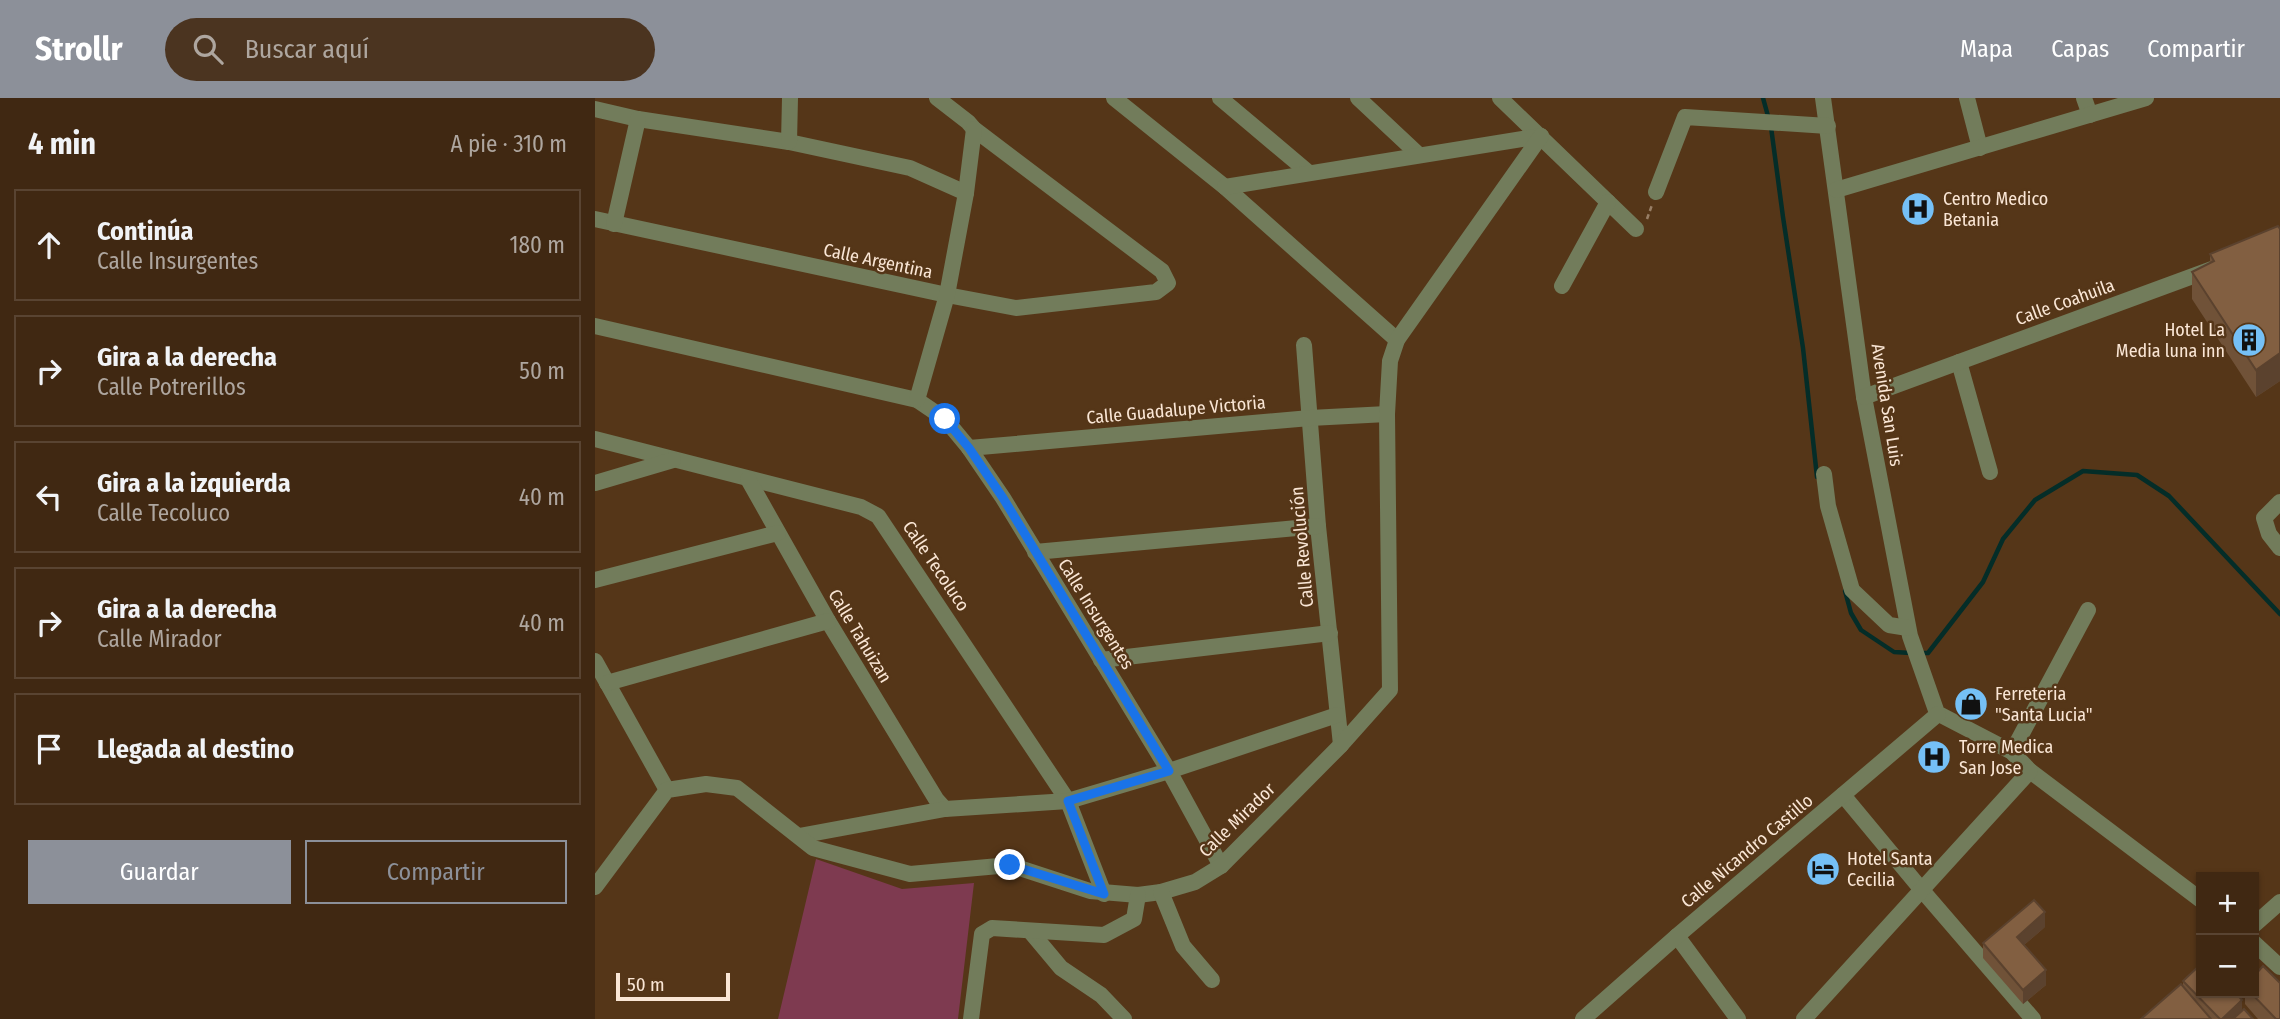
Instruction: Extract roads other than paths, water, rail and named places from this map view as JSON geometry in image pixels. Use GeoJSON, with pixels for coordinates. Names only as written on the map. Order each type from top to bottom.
{"type":"FeatureCollection","features":[{"type":"Feature","properties":{"kind":"street"},"geometry":{"type":"LineString","coordinates":[[789,142],[790,98]]}},
{"type":"Feature","properties":{"kind":"street"},"geometry":{"type":"LineString","coordinates":[[595,326],[917,400],[947,295],[966,193],[974,130],[968,122],[937,98]]}},
{"type":"Feature","properties":{"kind":"street"},"geometry":{"type":"LineString","coordinates":[[1114,98],[1225,187],[1397,340]]}},
{"type":"Feature","properties":{"kind":"street"},"geometry":{"type":"LineString","coordinates":[[1220,98],[1308,172]]}},
{"type":"Feature","properties":{"kind":"street"},"geometry":{"type":"LineString","coordinates":[[1358,98],[1419,155]]}},
{"type":"Feature","properties":{"kind":"street"},"geometry":{"type":"LineString","coordinates":[[1500,98],[1636,229]]}},
{"type":"Feature","properties":{"kind":"street","name":"Avenida San Luis"},"geometry":{"type":"LineString","coordinates":[[1823,98],[1864,397],[1909,632],[1938,713]]}},
{"type":"Feature","properties":{"kind":"street"},"geometry":{"type":"LineString","coordinates":[[1967,98],[1980,148]]}},
{"type":"Feature","properties":{"kind":"street"},"geometry":{"type":"LineString","coordinates":[[2084,98],[2089,115]]}},
{"type":"Feature","properties":{"kind":"street"},"geometry":{"type":"LineString","coordinates":[[1836,190],[2146,98]]}},
{"type":"Feature","properties":{"kind":"street"},"geometry":{"type":"LineString","coordinates":[[595,108],[638,119],[789,142],[910,169],[966,193]]}},
{"type":"Feature","properties":{"kind":"street"},"geometry":{"type":"LineString","coordinates":[[1656,192],[1685,117],[1828,126]]}},
{"type":"Feature","properties":{"kind":"street"},"geometry":{"type":"LineString","coordinates":[[614,224],[638,119]]}},
{"type":"Feature","properties":{"kind":"street","name":"Calle Argentina"},"geometry":{"type":"LineString","coordinates":[[595,219],[1016,308],[1156,292],[1168,283],[1162,271],[974,130]]}},
{"type":"Feature","properties":{"kind":"street"},"geometry":{"type":"LineString","coordinates":[[1225,187],[1541,136]]}},
{"type":"Feature","properties":{"kind":"street"},"geometry":{"type":"LineString","coordinates":[[1387,414],[1390,361],[1397,340],[1541,136]]}},
{"type":"Feature","properties":{"kind":"street"},"geometry":{"type":"LineString","coordinates":[[1562,286],[1608,202]]}},
{"type":"Feature","properties":{"kind":"street","name":"Calle Coahuila"},"geometry":{"type":"LineString","coordinates":[[1864,397],[2229,262]]}},
{"type":"Feature","properties":{"kind":"street","name":"Calle Revolución"},"geometry":{"type":"LineString","coordinates":[[1304,345],[1318,526],[1341,745]]}},
{"type":"Feature","properties":{"kind":"street"},"geometry":{"type":"LineString","coordinates":[[1959,362],[1990,472]]}},
{"type":"Feature","properties":{"kind":"street","name":"Calle Insurgentes"},"geometry":{"type":"LineString","coordinates":[[917,400],[945,419],[969,448],[1003,498],[1169,771],[1221,866]]}},
{"type":"Feature","properties":{"kind":"street","name":"Calle Guadalupe Victoria"},"geometry":{"type":"LineString","coordinates":[[969,448],[1310,418],[1387,414]]}},
{"type":"Feature","properties":{"kind":"street","name":"Calle Mirador"},"geometry":{"type":"LineString","coordinates":[[667,790],[706,785],[737,788],[813,848],[910,874],[1010,865],[1104,894],[1138,895],[1161,892],[1195,882],[1221,866],[1388,696],[1387,414]]}},
{"type":"Feature","properties":{"kind":"street","name":"Calle Tecoluco"},"geometry":{"type":"LineString","coordinates":[[595,439],[861,508],[878,516],[1068,801],[1104,894]]}},
{"type":"Feature","properties":{"kind":"street"},"geometry":{"type":"LineString","coordinates":[[595,483],[675,459]]}},
{"type":"Feature","properties":{"kind":"street"},"geometry":{"type":"LineString","coordinates":[[1824,474],[1828,506],[1852,590],[1889,625],[1909,632]]}},
{"type":"Feature","properties":{"kind":"street","name":"Calle Tahuizan"},"geometry":{"type":"LineString","coordinates":[[747,479],[828,621],[936,799],[945,809]]}},
{"type":"Feature","properties":{"kind":"street"},"geometry":{"type":"LineString","coordinates":[[2280,502],[2264,518],[2269,534],[2280,548]]}},
{"type":"Feature","properties":{"kind":"street"},"geometry":{"type":"LineString","coordinates":[[1035,552],[1318,526]]}},
{"type":"Feature","properties":{"kind":"street"},"geometry":{"type":"LineString","coordinates":[[595,580],[778,533]]}},
{"type":"Feature","properties":{"kind":"street"},"geometry":{"type":"LineString","coordinates":[[2012,752],[2088,610]]}},
{"type":"Feature","properties":{"kind":"street"},"geometry":{"type":"LineString","coordinates":[[607,683],[828,621]]}},
{"type":"Feature","properties":{"kind":"street"},"geometry":{"type":"LineString","coordinates":[[1101,660],[1330,633]]}},
{"type":"Feature","properties":{"kind":"street"},"geometry":{"type":"LineString","coordinates":[[595,661],[667,790],[595,887]]}},
{"type":"Feature","properties":{"kind":"street"},"geometry":{"type":"LineString","coordinates":[[1938,713],[2012,752],[2030,771],[2196,896]]}},
{"type":"Feature","properties":{"kind":"street","name":"Calle Nicandro Castillo"},"geometry":{"type":"LineString","coordinates":[[1583,1019],[1938,713]]}},
{"type":"Feature","properties":{"kind":"street"},"geometry":{"type":"LineString","coordinates":[[799,836],[945,809],[1068,801],[1169,771],[1336,715]]}},
{"type":"Feature","properties":{"kind":"street"},"geometry":{"type":"LineString","coordinates":[[1804,1019],[2030,771]]}},
{"type":"Feature","properties":{"kind":"street"},"geometry":{"type":"LineString","coordinates":[[1843,795],[2033,1019]]}},
{"type":"Feature","properties":{"kind":"street"},"geometry":{"type":"LineString","coordinates":[[1161,892],[1183,946],[1212,980]]}},
{"type":"Feature","properties":{"kind":"street"},"geometry":{"type":"LineString","coordinates":[[971,1019],[982,934],[992,928],[1104,935],[1134,919],[1138,895]]}},
{"type":"Feature","properties":{"kind":"street"},"geometry":{"type":"LineString","coordinates":[[2259,921],[2280,902]]}},
{"type":"Feature","properties":{"kind":"street"},"geometry":{"type":"LineString","coordinates":[[1030,932],[1061,968],[1101,995],[1124,1019]]}},
{"type":"Feature","properties":{"kind":"street"},"geometry":{"type":"LineString","coordinates":[[1677,936],[1738,1019]]}},
{"type":"Feature","properties":{"kind":"street"},"geometry":{"type":"LineString","coordinates":[[2259,948],[2280,967]]}},
{"type":"Feature","properties":{"kind":"waterway"},"geometry":{"type":"LineString","coordinates":[[1763,98],[1771,127],[1803,348],[1817,477]]}},
{"type":"Feature","properties":{"kind":"waterway"},"geometry":{"type":"LineString","coordinates":[[1920,653],[1928,653],[1983,582],[2003,539],[2035,500],[2083,471],[2137,475],[2169,496],[2280,614]]}},
{"type":"Feature","properties":{"kind":"waterway"},"geometry":{"type":"LineString","coordinates":[[1845,591],[1851,613],[1861,630],[1894,652],[1911,653]]}},
{"type":"Feature","properties":{"kind":"place","name":"Centro Medico Betania"},"geometry":{"type":"Point","coordinates":[1918,209]}},
{"type":"Feature","properties":{"kind":"place","name":"Hotel La Media luna inn"},"geometry":{"type":"Point","coordinates":[2249,340]}},
{"type":"Feature","properties":{"kind":"place","name":"Ferreteria \"Santa Lucia\""},"geometry":{"type":"Point","coordinates":[1971,704]}},
{"type":"Feature","properties":{"kind":"place","name":"Torre Medica San Jose"},"geometry":{"type":"Point","coordinates":[1934,757]}},
{"type":"Feature","properties":{"kind":"place","name":"Hotel Santa Cecilia"},"geometry":{"type":"Point","coordinates":[1823,869]}}]}
